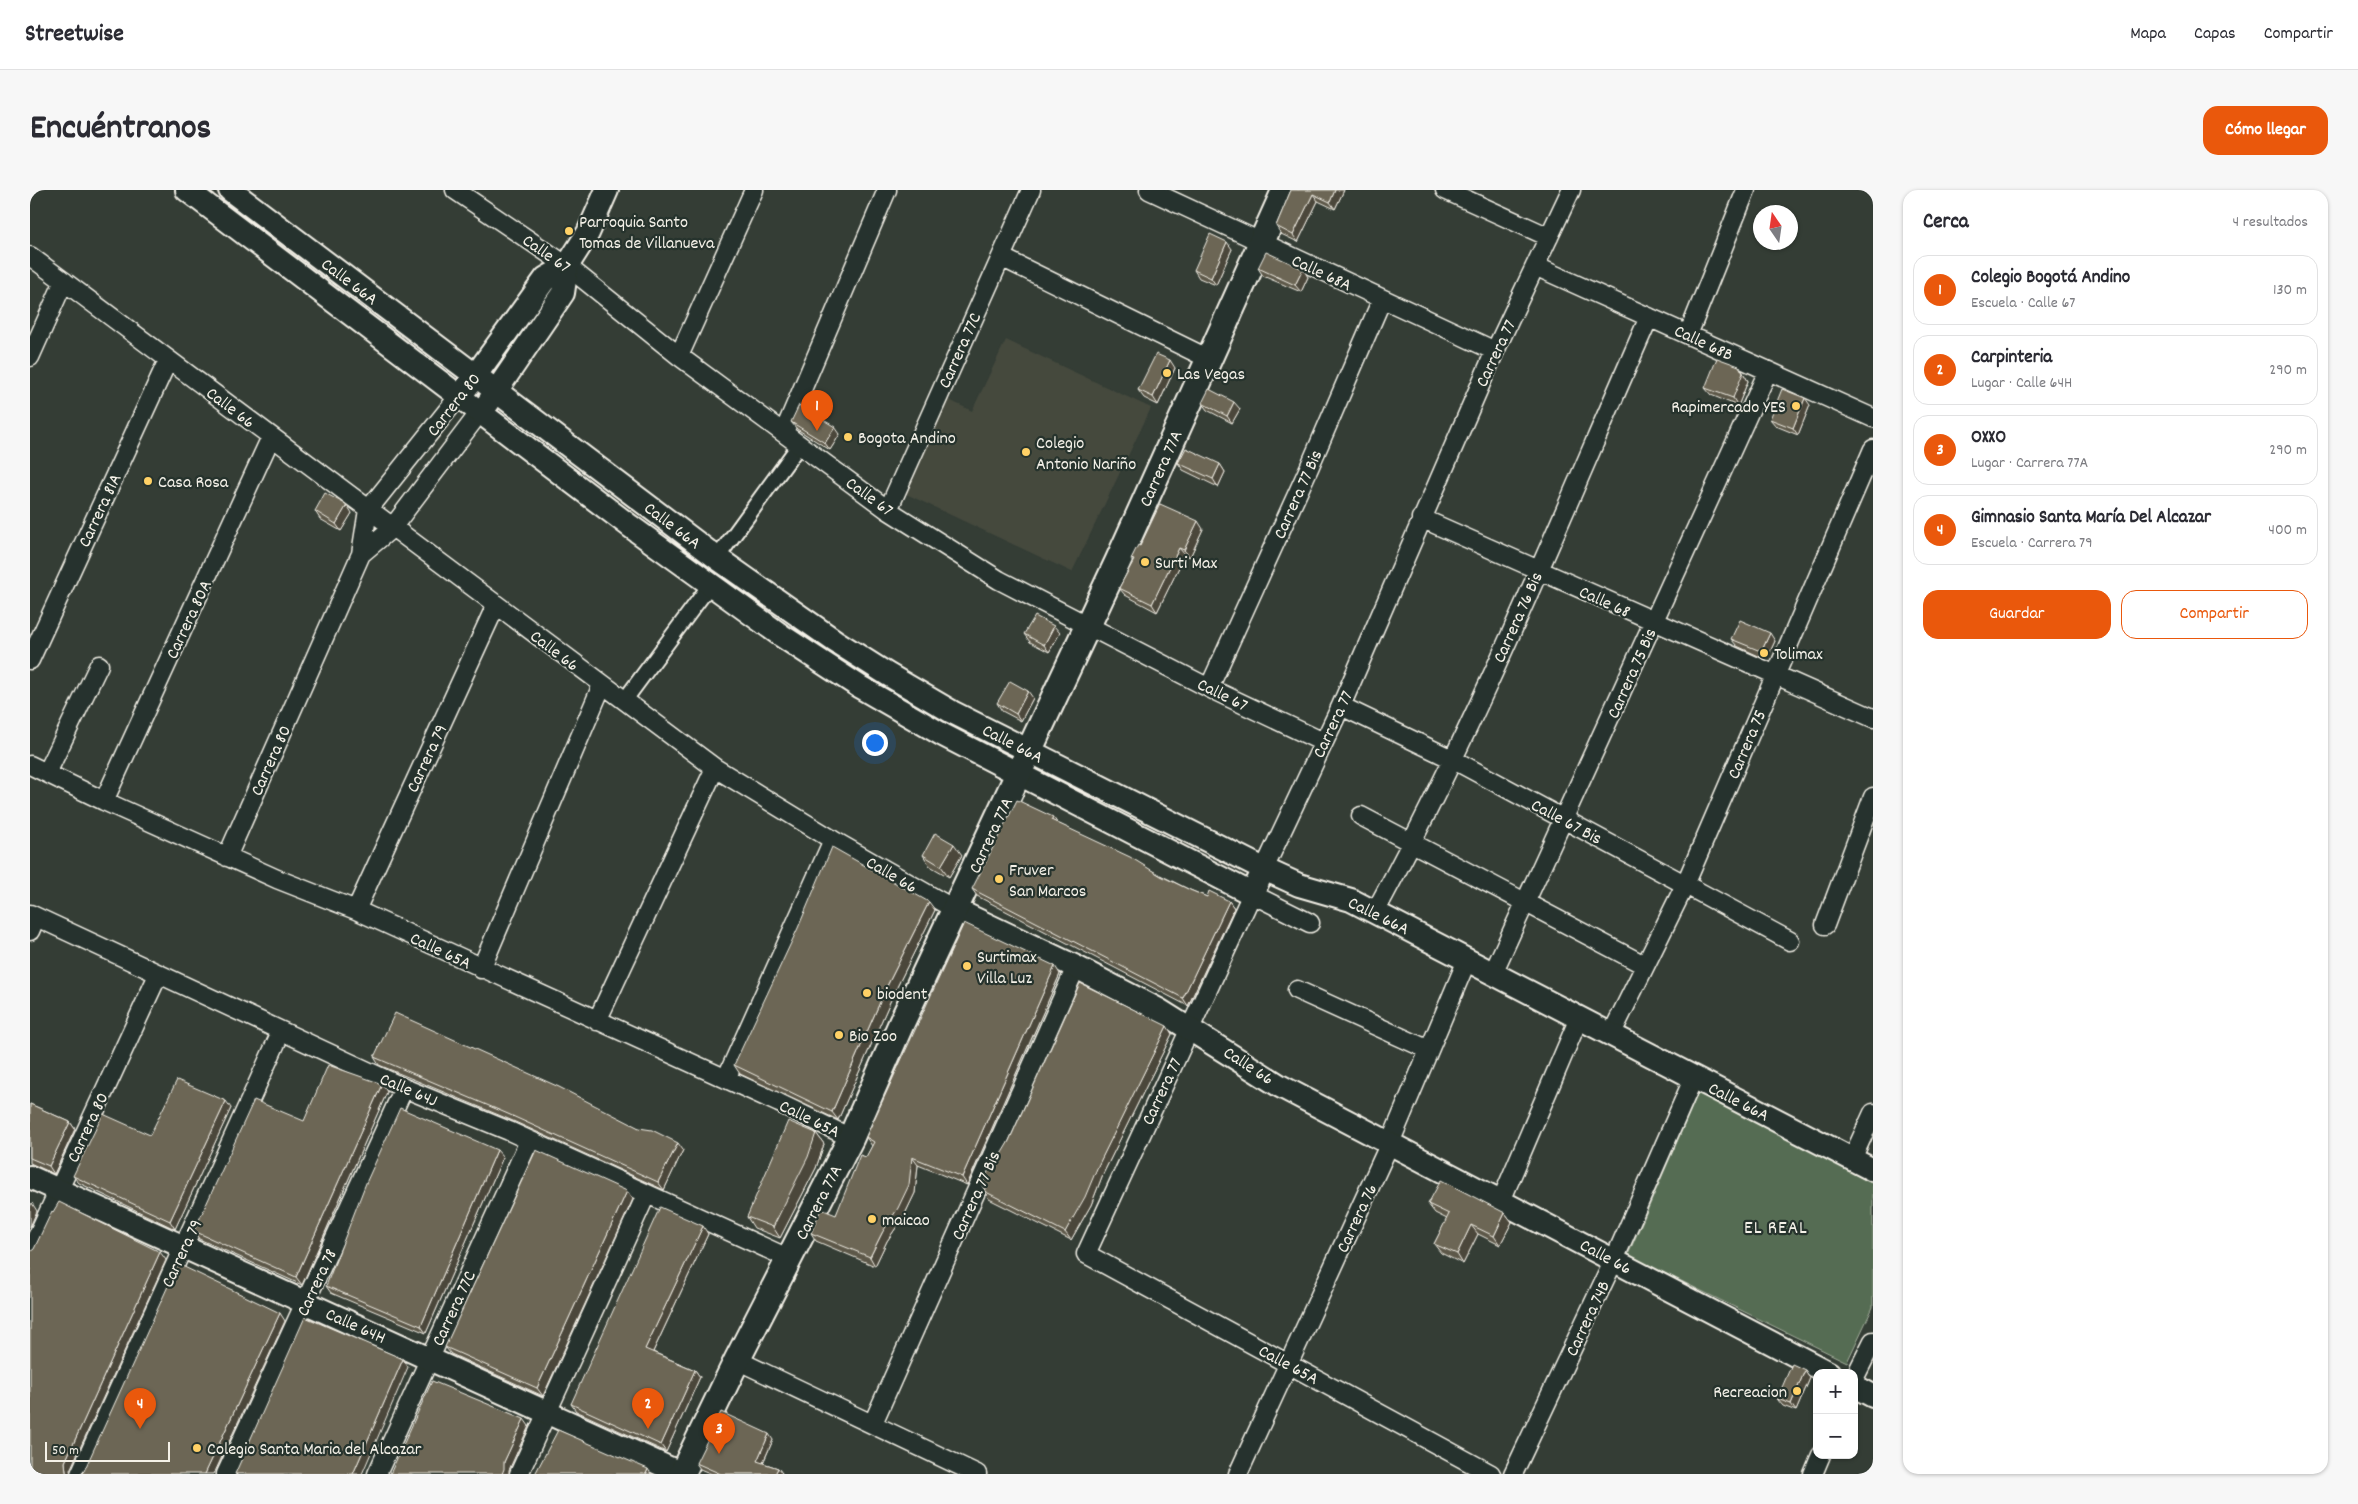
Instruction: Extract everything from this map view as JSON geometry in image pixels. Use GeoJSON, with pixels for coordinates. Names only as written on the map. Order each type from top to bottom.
{"type":"FeatureCollection","features":[{"type":"Feature","properties":{"kind":"main road","name":"Carrera 77A"},"geometry":{"type":"LineString","coordinates":[[682,1474],[737,1360],[851,1138],[954,910],[1088,625],[1285,190]]}},
{"type":"Feature","properties":{"kind":"street","name":"Calle 66A"},"geometry":{"type":"LineString","coordinates":[[188,190],[710,585],[782,636],[860,687],[943,735],[1310,924]]}},
{"type":"Feature","properties":{"kind":"street","name":"Calle 66A"},"geometry":{"type":"LineString","coordinates":[[230,190],[717,558],[886,674],[952,712],[1029,752],[1264,870],[1299,885],[1350,900],[1375,912],[1873,1170]]}},
{"type":"Feature","properties":{"kind":"street","name":"Calle 67"},"geometry":{"type":"LineString","coordinates":[[456,190],[567,266],[679,356],[888,510],[999,580],[1209,688],[1323,742]]}},
{"type":"Feature","properties":{"kind":"street","name":"Carrera 80"},"geometry":{"type":"LineString","coordinates":[[361,554],[392,528],[498,391],[563,293],[567,266],[588,233],[607,190]]}},
{"type":"Feature","properties":{"kind":"street"},"geometry":{"type":"LineString","coordinates":[[679,356],[754,190]]}},
{"type":"Feature","properties":{"kind":"street"},"geometry":{"type":"LineString","coordinates":[[784,432],[887,190]]}},
{"type":"Feature","properties":{"kind":"street","name":"Carrera 77C"},"geometry":{"type":"LineString","coordinates":[[888,510],[1030,190]]}},
{"type":"Feature","properties":{"kind":"street","name":"Calle 68A"},"geometry":{"type":"LineString","coordinates":[[1150,190],[1382,300],[1495,351]]}},
{"type":"Feature","properties":{"kind":"street"},"geometry":{"type":"LineString","coordinates":[[1445,190],[1549,237]]}},
{"type":"Feature","properties":{"kind":"street","name":"Carrera 77"},"geometry":{"type":"LineString","coordinates":[[1086,1254],[1341,706],[1495,351],[1571,190]]}},
{"type":"Feature","properties":{"kind":"street"},"geometry":{"type":"LineString","coordinates":[[1688,335],[1746,190]]}},
{"type":"Feature","properties":{"kind":"street","name":"Calle 66"},"geometry":{"type":"LineString","coordinates":[[30,256],[715,768],[833,840],[954,910],[1076,967],[1191,1028],[1280,1086],[1821,1369]]}},
{"type":"Feature","properties":{"kind":"street"},"geometry":{"type":"LineString","coordinates":[[1001,257],[1209,359]]}},
{"type":"Feature","properties":{"kind":"street","name":"Carrera 80"},"geometry":{"type":"LineString","coordinates":[[228,857],[361,554],[368,510],[477,375],[546,278],[567,266]]}},
{"type":"Feature","properties":{"kind":"street","name":"Calle 68B"},"geometry":{"type":"LineString","coordinates":[[1535,266],[1873,418]]}},
{"type":"Feature","properties":{"kind":"street"},"geometry":{"type":"LineString","coordinates":[[30,357],[64,281]]}},
{"type":"Feature","properties":{"kind":"street","name":"Carrera 77 Bis"},"geometry":{"type":"LineString","coordinates":[[1209,688],[1309,468],[1382,300]]}},
{"type":"Feature","properties":{"kind":"street","name":"Carrera 76 Bis"},"geometry":{"type":"LineString","coordinates":[[1375,912],[1454,760],[1649,317]]}},
{"type":"Feature","properties":{"kind":"street","name":"Carrera 81A"},"geometry":{"type":"LineString","coordinates":[[30,660],[168,360]]}},
{"type":"Feature","properties":{"kind":"street","name":"Carrera 75 Bis"},"geometry":{"type":"LineString","coordinates":[[1492,973],[1768,371]]}},
{"type":"Feature","properties":{"kind":"street","name":"Carrera 80A"},"geometry":{"type":"LineString","coordinates":[[104,802],[271,437]]}},
{"type":"Feature","properties":{"kind":"street"},"geometry":{"type":"LineString","coordinates":[[717,558],[800,444]]}},
{"type":"Feature","properties":{"kind":"street","name":"Carrera 75"},"geometry":{"type":"LineString","coordinates":[[1612,1035],[1644,965],[1685,884],[1873,449]]}},
{"type":"Feature","properties":{"kind":"street","name":"Calle 68"},"geometry":{"type":"LineString","coordinates":[[1421,518],[1537,571],[1873,718]]}},
{"type":"Feature","properties":{"kind":"street"},"geometry":{"type":"LineString","coordinates":[[624,701],[710,585]]}},
{"type":"Feature","properties":{"kind":"street","name":"Carrera 79"},"geometry":{"type":"LineString","coordinates":[[356,910],[496,605]]}},
{"type":"Feature","properties":{"kind":"street"},"geometry":{"type":"LineString","coordinates":[[47,773],[99,664]]}},
{"type":"Feature","properties":{"kind":"street"},"geometry":{"type":"LineString","coordinates":[[481,969],[602,685]]}},
{"type":"Feature","properties":{"kind":"street","name":"Calle 67 Bis"},"geometry":{"type":"LineString","coordinates":[[1341,706],[1454,760],[1790,941]]}},
{"type":"Feature","properties":{"kind":"street","name":"Calle 65A"},"geometry":{"type":"LineString","coordinates":[[30,765],[104,802],[228,857],[356,910],[851,1138]]}},
{"type":"Feature","properties":{"kind":"street"},"geometry":{"type":"LineString","coordinates":[[597,1020],[715,768]]}},
{"type":"Feature","properties":{"kind":"street"},"geometry":{"type":"LineString","coordinates":[[1825,925],[1873,797]]}},
{"type":"Feature","properties":{"kind":"street"},"geometry":{"type":"LineString","coordinates":[[1361,816],[1644,965]]}},
{"type":"Feature","properties":{"kind":"street"},"geometry":{"type":"LineString","coordinates":[[726,1079],[833,840]]}},
{"type":"Feature","properties":{"kind":"street","name":"Calle 64J"},"geometry":{"type":"LineString","coordinates":[[32,920],[790,1259]]}},
{"type":"Feature","properties":{"kind":"street","name":"Carrera 76"},"geometry":{"type":"LineString","coordinates":[[1238,1474],[1390,1143],[1467,960]]}},
{"type":"Feature","properties":{"kind":"street","name":"Carrera 77 Bis"},"geometry":{"type":"LineString","coordinates":[[873,1423],[1076,967]]}},
{"type":"Feature","properties":{"kind":"street","name":"Carrera 80"},"geometry":{"type":"LineString","coordinates":[[30,1252],[158,975]]}},
{"type":"Feature","properties":{"kind":"street"},"geometry":{"type":"LineString","coordinates":[[1297,990],[1429,1050]]}},
{"type":"Feature","properties":{"kind":"street"},"geometry":{"type":"LineString","coordinates":[[1501,1201],[1579,1018]]}},
{"type":"Feature","properties":{"kind":"street","name":"Carrera 79"},"geometry":{"type":"LineString","coordinates":[[80,1474],[281,1032]]}},
{"type":"Feature","properties":{"kind":"street","name":"Carrera 74B"},"geometry":{"type":"LineString","coordinates":[[1514,1474],[1614,1260],[1694,1077]]}},
{"type":"Feature","properties":{"kind":"street","name":"Carrera 78"},"geometry":{"type":"LineString","coordinates":[[226,1474],[307,1303],[404,1088]]}},
{"type":"Feature","properties":{"kind":"street"},"geometry":{"type":"LineString","coordinates":[[1852,1159],[1873,1113]]}},
{"type":"Feature","properties":{"kind":"street","name":"Carrera 77C"},"geometry":{"type":"LineString","coordinates":[[377,1474],[529,1142]]}},
{"type":"Feature","properties":{"kind":"street","name":"Calle 64H"},"geometry":{"type":"LineString","coordinates":[[30,1177],[682,1474]]}},
{"type":"Feature","properties":{"kind":"street"},"geometry":{"type":"LineString","coordinates":[[519,1474],[646,1195]]}},
{"type":"Feature","properties":{"kind":"street","name":"Calle 65A"},"geometry":{"type":"LineString","coordinates":[[1086,1254],[1492,1474]]}},
{"type":"Feature","properties":{"kind":"street"},"geometry":{"type":"LineString","coordinates":[[1858,1371],[1873,1341]]}},
{"type":"Feature","properties":{"kind":"street"},"geometry":{"type":"LineString","coordinates":[[737,1360],[977,1474]]}},
{"type":"Feature","properties":{"kind":"street"},"geometry":{"type":"LineString","coordinates":[[1858,1388],[1873,1396]]}},
{"type":"Feature","properties":{"kind":"street"},"geometry":{"type":"LineString","coordinates":[[1813,1474],[1819,1459]]}},
{"type":"Feature","properties":{"kind":"shaded area","name":"Colegio Antonio Nariño"},"geometry":{"type":"Polygon","coordinates":[[[1006,340],[1151,408],[1072,572],[902,492],[947,399],[972,411],[1006,340]]]}},
{"type":"Feature","properties":{"kind":"green space"},"geometry":{"type":"Polygon","coordinates":[[[1699,1091],[1873,1184],[1873,1307],[1847,1362],[1628,1255],[1699,1091]]]}},
{"type":"Feature","properties":{"kind":"building"},"geometry":{"type":"Polygon","coordinates":[[[1291,190],[1335,190],[1330,202],[1313,194],[1293,235],[1276,226],[1291,190]]]}},
{"type":"Feature","properties":{"kind":"building"},"geometry":{"type":"Polygon","coordinates":[[[1210,234],[1227,242],[1211,278],[1194,270],[1210,234]]]}},
{"type":"Feature","properties":{"kind":"building"},"geometry":{"type":"Polygon","coordinates":[[[1266,252],[1303,269],[1295,285],[1258,268],[1266,252]]]}},
{"type":"Feature","properties":{"kind":"building"},"geometry":{"type":"Polygon","coordinates":[[[1156,354],[1170,360],[1153,397],[1138,390],[1156,354]]]}},
{"type":"Feature","properties":{"kind":"building"},"geometry":{"type":"Polygon","coordinates":[[[1717,358],[1739,366],[1743,373],[1733,398],[1705,388],[1717,358]]]}},
{"type":"Feature","properties":{"kind":"building"},"geometry":{"type":"Polygon","coordinates":[[[1209,389],[1234,402],[1227,416],[1202,403],[1209,389]]]}},
{"type":"Feature","properties":{"kind":"building"},"geometry":{"type":"Polygon","coordinates":[[[1782,389],[1805,398],[1793,428],[1770,419],[1782,389]]]}},
{"type":"Feature","properties":{"kind":"building"},"geometry":{"type":"Polygon","coordinates":[[[799,405],[835,427],[825,443],[791,422],[799,405]]]}},
{"type":"Feature","properties":{"kind":"building"},"geometry":{"type":"Polygon","coordinates":[[[1186,448],[1220,464],[1213,479],[1178,463],[1186,448]]]}},
{"type":"Feature","properties":{"kind":"building"},"geometry":{"type":"Polygon","coordinates":[[[325,493],[347,505],[336,524],[315,511],[325,493]]]}},
{"type":"Feature","properties":{"kind":"building"},"geometry":{"type":"Polygon","coordinates":[[[1160,504],[1198,521],[1184,550],[1179,548],[1152,604],[1119,588],[1134,560],[1131,559],[1138,545],[1140,546],[1160,504]]]}},
{"type":"Feature","properties":{"kind":"building"},"geometry":{"type":"Polygon","coordinates":[[[1035,616],[1054,626],[1044,645],[1024,634],[1035,616]]]}},
{"type":"Feature","properties":{"kind":"building"},"geometry":{"type":"Polygon","coordinates":[[[1740,620],[1770,633],[1763,648],[1758,650],[1731,639],[1740,620]]]}},
{"type":"Feature","properties":{"kind":"building"},"geometry":{"type":"Polygon","coordinates":[[[1010,681],[1028,691],[1016,714],[997,703],[1010,681]]]}},
{"type":"Feature","properties":{"kind":"building"},"geometry":{"type":"Polygon","coordinates":[[[1017,800],[1053,817],[1051,820],[1130,857],[1161,876],[1190,890],[1207,897],[1209,891],[1229,901],[1183,998],[972,889],[1017,800]]]}},
{"type":"Feature","properties":{"kind":"building"},"geometry":{"type":"Polygon","coordinates":[[[935,833],[954,844],[941,866],[923,855],[935,833]]]}},
{"type":"Feature","properties":{"kind":"building"},"geometry":{"type":"Polygon","coordinates":[[[832,847],[929,902],[887,986],[832,1112],[734,1065],[798,928],[832,847]]]}},
{"type":"Feature","properties":{"kind":"building"},"geometry":{"type":"Polygon","coordinates":[[[964,923],[1055,966],[962,1177],[912,1157],[909,1185],[870,1257],[811,1233],[821,1209],[836,1215],[860,1155],[866,1157],[874,1142],[866,1137],[964,923]]]}},
{"type":"Feature","properties":{"kind":"building"},"geometry":{"type":"Polygon","coordinates":[[[1080,983],[1167,1026],[1098,1166],[1085,1197],[1065,1232],[984,1191],[986,1187],[982,1185],[996,1154],[1000,1156],[1009,1141],[1080,983]]]}},
{"type":"Feature","properties":{"kind":"building"},"geometry":{"type":"Polygon","coordinates":[[[395,1013],[559,1087],[639,1128],[652,1130],[678,1143],[658,1182],[508,1114],[374,1057],[395,1013]]]}},
{"type":"Feature","properties":{"kind":"building"},"geometry":{"type":"Polygon","coordinates":[[[328,1065],[382,1084],[296,1277],[194,1231],[254,1100],[304,1121],[328,1065]]]}},
{"type":"Feature","properties":{"kind":"building"},"geometry":{"type":"Polygon","coordinates":[[[177,1080],[226,1101],[170,1221],[73,1176],[103,1114],[150,1135],[177,1080]]]}},
{"type":"Feature","properties":{"kind":"building"},"geometry":{"type":"Polygon","coordinates":[[[30,1104],[70,1122],[49,1166],[30,1158],[30,1104]]]}},
{"type":"Feature","properties":{"kind":"building"},"geometry":{"type":"Polygon","coordinates":[[[400,1108],[497,1150],[421,1326],[326,1286],[366,1183],[400,1108]]]}},
{"type":"Feature","properties":{"kind":"building"},"geometry":{"type":"Polygon","coordinates":[[[788,1121],[816,1133],[808,1157],[773,1227],[747,1217],[788,1121]]]}},
{"type":"Feature","properties":{"kind":"building"},"geometry":{"type":"Polygon","coordinates":[[[536,1150],[627,1191],[537,1388],[445,1347],[536,1150]]]}},
{"type":"Feature","properties":{"kind":"building"},"geometry":{"type":"Polygon","coordinates":[[[1441,1180],[1505,1213],[1494,1236],[1471,1225],[1457,1254],[1434,1244],[1449,1214],[1428,1204],[1441,1180]]]}},
{"type":"Feature","properties":{"kind":"building"},"geometry":{"type":"Polygon","coordinates":[[[59,1202],[160,1252],[65,1462],[68,1474],[30,1474],[30,1252],[34,1249],[52,1211],[59,1202]]]}},
{"type":"Feature","properties":{"kind":"building"},"geometry":{"type":"Polygon","coordinates":[[[660,1207],[703,1226],[645,1349],[695,1370],[661,1445],[571,1404],[660,1207]]]}},
{"type":"Feature","properties":{"kind":"building"},"geometry":{"type":"Polygon","coordinates":[[[178,1264],[280,1313],[205,1474],[81,1474],[84,1471],[178,1264]]]}},
{"type":"Feature","properties":{"kind":"building"},"geometry":{"type":"Polygon","coordinates":[[[305,1317],[403,1359],[353,1474],[235,1474],[305,1317]]]}},
{"type":"Feature","properties":{"kind":"building"},"geometry":{"type":"Polygon","coordinates":[[[1792,1364],[1805,1370],[1791,1404],[1777,1399],[1792,1364]]]}},
{"type":"Feature","properties":{"kind":"building"},"geometry":{"type":"Polygon","coordinates":[[[432,1381],[524,1419],[504,1462],[502,1474],[390,1474],[432,1381]]]}},
{"type":"Feature","properties":{"kind":"building"},"geometry":{"type":"Polygon","coordinates":[[[721,1412],[769,1434],[757,1461],[778,1468],[775,1474],[721,1474],[696,1463],[721,1412]]]}},
{"type":"Feature","properties":{"kind":"building"},"geometry":{"type":"Polygon","coordinates":[[[558,1430],[648,1469],[646,1474],[535,1474],[558,1430]]]}},
{"type":"Feature","properties":{"kind":"place","name":"Parroquia Santo Tomas de Villanueva"},"geometry":{"type":"Point","coordinates":[569,231]}},
{"type":"Feature","properties":{"kind":"place","name":"Las Vegas"},"geometry":{"type":"Point","coordinates":[1167,373]}},
{"type":"Feature","properties":{"kind":"place","name":"Rapimercado YES"},"geometry":{"type":"Point","coordinates":[1796,406]}},
{"type":"Feature","properties":{"kind":"place","name":"Colegio Bogotá Andino"},"geometry":{"type":"Point","coordinates":[817,431]}},
{"type":"Feature","properties":{"kind":"place","name":"Bogota Andino"},"geometry":{"type":"Point","coordinates":[848,437]}},
{"type":"Feature","properties":{"kind":"place","name":"Colegio Antonio Nariño"},"geometry":{"type":"Point","coordinates":[1026,452]}},
{"type":"Feature","properties":{"kind":"place","name":"Casa Rosa"},"geometry":{"type":"Point","coordinates":[148,481]}},
{"type":"Feature","properties":{"kind":"place","name":"Surti Max"},"geometry":{"type":"Point","coordinates":[1145,562]}},
{"type":"Feature","properties":{"kind":"place","name":"Tolimax"},"geometry":{"type":"Point","coordinates":[1764,653]}},
{"type":"Feature","properties":{"kind":"place","name":"Fruver San Marcos"},"geometry":{"type":"Point","coordinates":[999,879]}},
{"type":"Feature","properties":{"kind":"place","name":"Surtimax Villa Luz"},"geometry":{"type":"Point","coordinates":[967,966]}},
{"type":"Feature","properties":{"kind":"place","name":"biodent"},"geometry":{"type":"Point","coordinates":[867,993]}},
{"type":"Feature","properties":{"kind":"place","name":"Bio Zoo"},"geometry":{"type":"Point","coordinates":[839,1035]}},
{"type":"Feature","properties":{"kind":"place","name":"maicao"},"geometry":{"type":"Point","coordinates":[872,1219]}},
{"type":"Feature","properties":{"kind":"place","name":"Recreacion"},"geometry":{"type":"Point","coordinates":[1797,1391]}},
{"type":"Feature","properties":{"kind":"place","name":"Gimnasio Santa María Del Alcazar"},"geometry":{"type":"Point","coordinates":[140,1429]}},
{"type":"Feature","properties":{"kind":"place","name":"Carpinteria"},"geometry":{"type":"Point","coordinates":[648,1429]}},
{"type":"Feature","properties":{"kind":"place","name":"Colegio Santa Maria del Alcazar"},"geometry":{"type":"Point","coordinates":[197,1448]}},
{"type":"Feature","properties":{"kind":"place","name":"OXXO"},"geometry":{"type":"Point","coordinates":[719,1454]}},
{"type":"Feature","properties":{"kind":"district","name":"EL REAL"},"geometry":{"type":"Point","coordinates":[1776,1226]}}]}
